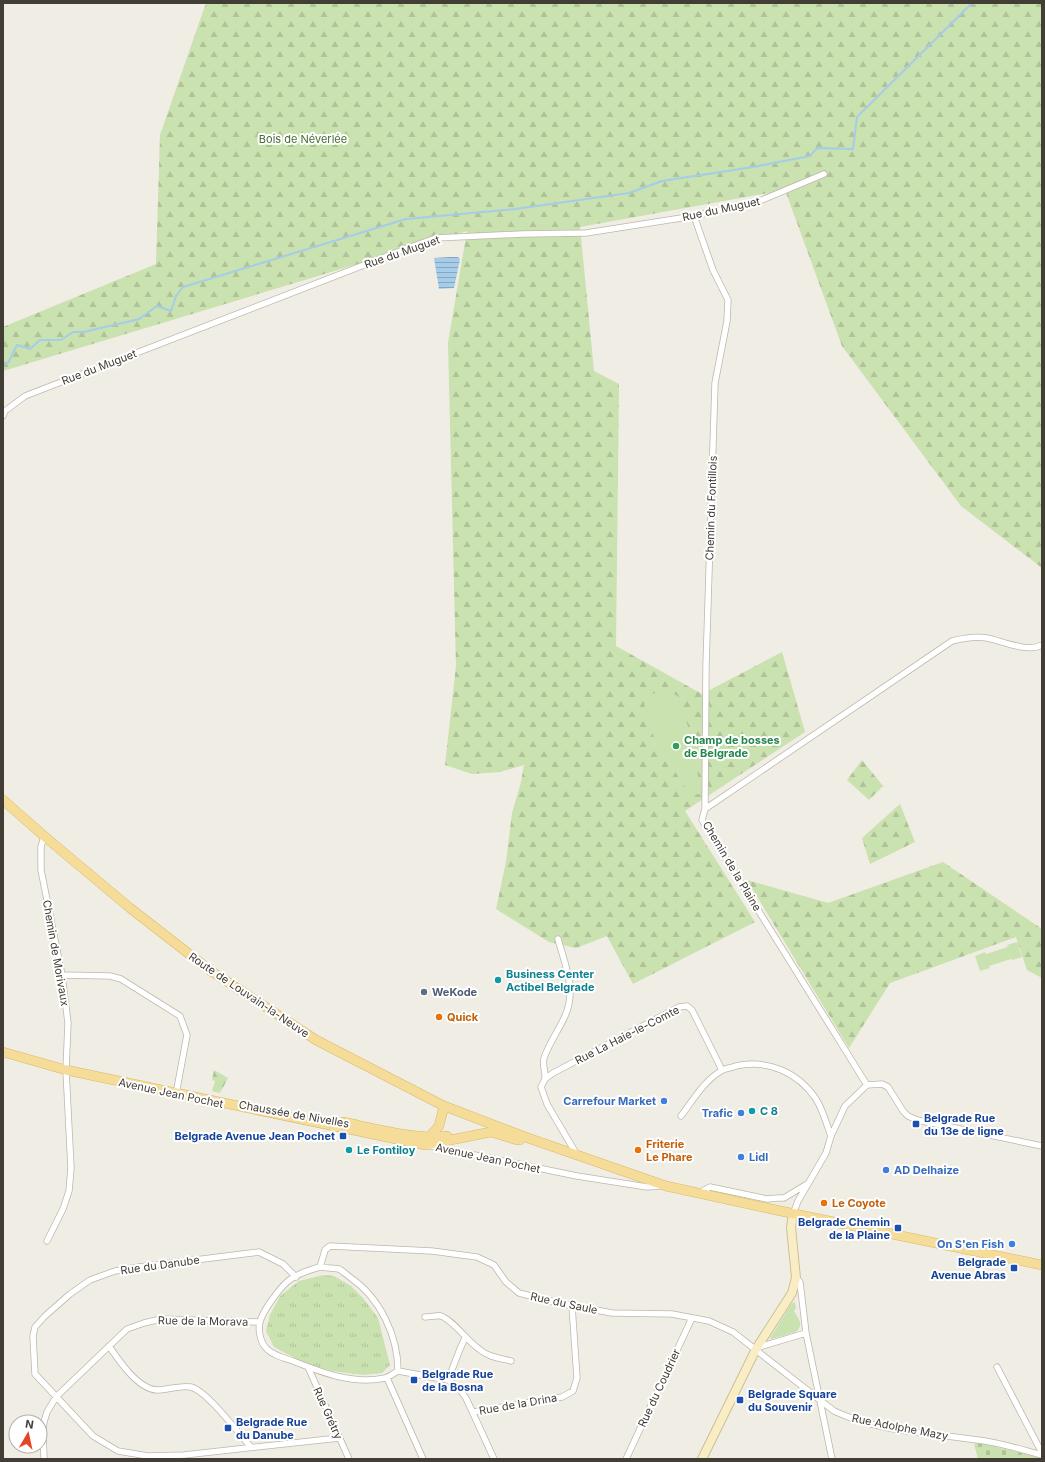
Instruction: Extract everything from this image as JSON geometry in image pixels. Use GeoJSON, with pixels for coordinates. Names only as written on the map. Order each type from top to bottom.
{"type":"FeatureCollection","features":[{"type":"Feature","properties":{"kind":"main road","name":"Route de Louvain-la-Neuve"},"geometry":{"type":"LineString","coordinates":[[3,800],[158,931],[211,971],[316,1040],[444,1106],[577,1156]]}},
{"type":"Feature","properties":{"kind":"main road"},"geometry":{"type":"LineString","coordinates":[[3,1052],[66,1070]]}},
{"type":"Feature","properties":{"kind":"main road","name":"Avenue Jean Pochet"},"geometry":{"type":"LineString","coordinates":[[66,1070],[176,1094],[427,1141]]}},
{"type":"Feature","properties":{"kind":"main road","name":"Chaussée de Nivelles"},"geometry":{"type":"LineString","coordinates":[[176,1094],[412,1134],[427,1141]]}},
{"type":"Feature","properties":{"kind":"main road"},"geometry":{"type":"LineString","coordinates":[[427,1141],[439,1126],[444,1106]]}},
{"type":"Feature","properties":{"kind":"main road"},"geometry":{"type":"LineString","coordinates":[[427,1141],[495,1126]]}},
{"type":"Feature","properties":{"kind":"main road"},"geometry":{"type":"LineString","coordinates":[[427,1141],[491,1132],[517,1140],[528,1138]]}},
{"type":"Feature","properties":{"kind":"main road"},"geometry":{"type":"LineString","coordinates":[[577,1156],[666,1186]]}},
{"type":"Feature","properties":{"kind":"main road","name":"Avenue Jean Pochet"},"geometry":{"type":"LineString","coordinates":[[666,1186],[793,1214],[1042,1265]]}},
{"type":"Feature","properties":{"kind":"street","name":"Rue du Muguet"},"geometry":{"type":"LineString","coordinates":[[3,416],[6,411],[25,396],[436,238],[586,233],[694,216],[757,202],[824,174]]}},
{"type":"Feature","properties":{"kind":"street","name":"Chemin du Fontillois"},"geometry":{"type":"LineString","coordinates":[[694,216],[713,270],[728,300],[727,320],[715,383],[706,666],[705,809]]}},
{"type":"Feature","properties":{"kind":"street","name":"Chemin de la Plaine"},"geometry":{"type":"LineString","coordinates":[[867,1085],[702,820],[705,809],[952,641],[970,636],[986,638],[1027,648],[1042,645]]}},
{"type":"Feature","properties":{"kind":"street","name":"Chemin de Morivaux"},"geometry":{"type":"LineString","coordinates":[[44,836],[41,847],[41,870],[62,975],[68,1023],[66,1070],[71,1168],[69,1191],[63,1210],[47,1241]]}},
{"type":"Feature","properties":{"kind":"street"},"geometry":{"type":"LineString","coordinates":[[558,939],[567,967],[571,988],[571,1001],[544,1058],[543,1068],[545,1079],[541,1087],[547,1104],[577,1156]]}},
{"type":"Feature","properties":{"kind":"street"},"geometry":{"type":"LineString","coordinates":[[62,975],[110,976],[120,979],[180,1016],[187,1035],[176,1094]]}},
{"type":"Feature","properties":{"kind":"street","name":"Rue La Haie-le-Comte"},"geometry":{"type":"LineString","coordinates":[[545,1079],[553,1073],[679,1007],[687,1006],[692,1010],[722,1070]]}},
{"type":"Feature","properties":{"kind":"street"},"geometry":{"type":"LineString","coordinates":[[680,1116],[707,1081],[722,1070],[745,1064],[766,1064],[780,1069],[800,1080],[817,1100],[831,1136]]}},
{"type":"Feature","properties":{"kind":"street"},"geometry":{"type":"LineString","coordinates":[[702,1459],[756,1348],[792,1293],[796,1278],[791,1227],[793,1214],[798,1201],[826,1153],[831,1136],[845,1106],[867,1085],[882,1084],[888,1087],[903,1111],[908,1116],[917,1120],[1042,1146]]}},
{"type":"Feature","properties":{"kind":"street","name":"Avenue Jean Pochet"},"geometry":{"type":"LineString","coordinates":[[427,1141],[577,1176],[647,1187],[666,1186]]}},
{"type":"Feature","properties":{"kind":"street"},"geometry":{"type":"LineString","coordinates":[[698,1193],[710,1187],[767,1199],[784,1198],[809,1183]]}},
{"type":"Feature","properties":{"kind":"street","name":"Rue du Saule"},"geometry":{"type":"LineString","coordinates":[[320,1267],[325,1250],[330,1246],[432,1251],[477,1257],[494,1265],[506,1282],[519,1293],[572,1306],[612,1313],[672,1314],[709,1320],[733,1332],[756,1348]]}},
{"type":"Feature","properties":{"kind":"street","name":"Rue du Danube"},"geometry":{"type":"LineString","coordinates":[[296,1277],[283,1264],[259,1252],[139,1267],[115,1271],[90,1280],[70,1294],[35,1327],[33,1336],[35,1374],[93,1436],[118,1451],[148,1456],[184,1455],[339,1438]]}},
{"type":"Feature","properties":{"kind":"street"},"geometry":{"type":"LineString","coordinates":[[398,1371],[398,1362],[390,1330],[378,1305],[362,1286],[339,1270],[320,1267],[308,1270],[288,1282],[271,1301],[260,1322],[260,1336],[265,1348],[279,1356],[334,1376],[349,1379],[377,1380],[387,1378],[398,1371],[448,1380],[458,1387],[466,1398],[494,1459]]}},
{"type":"Feature","properties":{"kind":"street"},"geometry":{"type":"LineString","coordinates":[[796,1278],[800,1282],[806,1333],[832,1459]]}},
{"type":"Feature","properties":{"kind":"street","name":"Rue de la Drina"},"geometry":{"type":"LineString","coordinates":[[473,1412],[562,1397],[572,1391],[577,1378],[572,1306]]}},
{"type":"Feature","properties":{"kind":"street"},"geometry":{"type":"LineString","coordinates":[[425,1317],[440,1316],[452,1322],[465,1338],[480,1350],[491,1357],[511,1361]]}},
{"type":"Feature","properties":{"kind":"street","name":"Rue du Coudrier"},"geometry":{"type":"LineString","coordinates":[[626,1459],[692,1318]]}},
{"type":"Feature","properties":{"kind":"street","name":"Rue de la Morava"},"geometry":{"type":"LineString","coordinates":[[44,1459],[44,1422],[47,1412],[56,1397],[127,1329],[161,1319],[260,1322]]}},
{"type":"Feature","properties":{"kind":"street"},"geometry":{"type":"LineString","coordinates":[[756,1348],[806,1333]]}},
{"type":"Feature","properties":{"kind":"street"},"geometry":{"type":"LineString","coordinates":[[448,1380],[465,1338]]}},
{"type":"Feature","properties":{"kind":"street"},"geometry":{"type":"LineString","coordinates":[[109,1346],[124,1367],[142,1384],[156,1390],[191,1387],[204,1395],[251,1447]]}},
{"type":"Feature","properties":{"kind":"street","name":"Rue Adolphe Mazy"},"geometry":{"type":"LineString","coordinates":[[756,1348],[834,1411],[864,1422],[926,1434],[986,1441],[1042,1454]]}},
{"type":"Feature","properties":{"kind":"street","name":"Rue Grétry"},"geometry":{"type":"LineString","coordinates":[[308,1367],[349,1459]]}},
{"type":"Feature","properties":{"kind":"street"},"geometry":{"type":"LineString","coordinates":[[997,1367],[1042,1454]]}},
{"type":"Feature","properties":{"kind":"street"},"geometry":{"type":"LineString","coordinates":[[387,1378],[423,1459]]}},
{"type":"Feature","properties":{"kind":"green space","name":"Bois de Néverlée"},"geometry":{"type":"Polygon","coordinates":[[[206,3],[1042,3],[1042,568],[961,506],[842,346],[785,190],[580,227],[594,371],[619,384],[616,646],[702,694],[782,652],[805,732],[685,811],[755,922],[633,984],[607,936],[576,948],[549,942],[496,909],[506,862],[512,813],[521,782],[524,765],[500,772],[472,774],[445,765],[456,666],[448,343],[467,231],[3,371],[3,327],[156,264],[160,135],[206,3]]]}},
{"type":"Feature","properties":{"kind":"green space","name":"Champ de bosses de Belgrade"},"geometry":{"type":"Polygon","coordinates":[[[660,692],[671,692],[679,697],[695,750],[700,794],[691,795],[668,761],[652,732],[647,718],[645,705],[647,695],[660,692]]]}},
{"type":"Feature","properties":{"kind":"green space"},"geometry":{"type":"Polygon","coordinates":[[[862,760],[883,786],[869,800],[847,780],[862,760]]]}},
{"type":"Feature","properties":{"kind":"green space"},"geometry":{"type":"Polygon","coordinates":[[[900,804],[915,842],[870,864],[862,838],[900,804]]]}},
{"type":"Feature","properties":{"kind":"green space"},"geometry":{"type":"Polygon","coordinates":[[[943,862],[1042,929],[1042,978],[1027,970],[1016,937],[890,983],[849,1048],[747,880],[828,903],[943,862]]]}},
{"type":"Feature","properties":{"kind":"green space"},"geometry":{"type":"Polygon","coordinates":[[[1017,942],[1022,957],[989,966],[990,968],[980,971],[975,956],[985,952],[986,954],[1008,947],[1007,945],[1017,942]]]}},
{"type":"Feature","properties":{"kind":"green space"},"geometry":{"type":"Polygon","coordinates":[[[214,1070],[228,1078],[220,1093],[212,1091],[215,1081],[212,1080],[214,1070]]]}},
{"type":"Feature","properties":{"kind":"green space"},"geometry":{"type":"Polygon","coordinates":[[[323,1275],[334,1276],[351,1286],[363,1298],[378,1318],[390,1365],[382,1373],[363,1375],[332,1371],[302,1362],[274,1347],[266,1331],[270,1315],[280,1296],[299,1281],[323,1275]]]}},
{"type":"Feature","properties":{"kind":"green space"},"geometry":{"type":"Polygon","coordinates":[[[795,1302],[796,1308],[794,1311],[800,1323],[799,1329],[796,1332],[771,1339],[770,1338],[792,1303],[795,1302]]]}},
{"type":"Feature","properties":{"kind":"green space"},"geometry":{"type":"Polygon","coordinates":[[[981,1443],[1042,1459],[978,1459],[974,1444],[981,1443]]]}},
{"type":"Feature","properties":{"kind":"water"},"geometry":{"type":"Polygon","coordinates":[[[458,257],[460,259],[454,288],[439,289],[434,258],[458,257]]]}},
{"type":"Feature","properties":{"kind":"waterway"},"geometry":{"type":"LineString","coordinates":[[3,364],[8,363],[17,345],[30,349],[40,340],[61,340],[73,332],[84,332],[139,319],[157,306],[171,311],[176,296],[183,287],[406,219],[515,209],[629,193],[662,181],[753,167],[810,156],[817,148],[853,149],[857,117],[972,3]]}},
{"type":"Feature","properties":{"kind":"place","name":"Champ de bosses de Belgrade"},"geometry":{"type":"Point","coordinates":[676,746]}},
{"type":"Feature","properties":{"kind":"place","name":"Business Center Actibel Belgrade"},"geometry":{"type":"Point","coordinates":[498,980]}},
{"type":"Feature","properties":{"kind":"place","name":"WeKode"},"geometry":{"type":"Point","coordinates":[424,992]}},
{"type":"Feature","properties":{"kind":"place","name":"Quick"},"geometry":{"type":"Point","coordinates":[439,1017]}},
{"type":"Feature","properties":{"kind":"place","name":"Carrefour Market"},"geometry":{"type":"Point","coordinates":[664,1101]}},
{"type":"Feature","properties":{"kind":"place","name":"C 8"},"geometry":{"type":"Point","coordinates":[752,1111]}},
{"type":"Feature","properties":{"kind":"place","name":"Trafic"},"geometry":{"type":"Point","coordinates":[741,1113]}},
{"type":"Feature","properties":{"kind":"place","name":"Belgrade Rue du 13e de ligne"},"geometry":{"type":"Point","coordinates":[916,1124]}},
{"type":"Feature","properties":{"kind":"place","name":"Belgrade Avenue Jean Pochet"},"geometry":{"type":"Point","coordinates":[343,1136]}},
{"type":"Feature","properties":{"kind":"place","name":"Le Fontiloy"},"geometry":{"type":"Point","coordinates":[349,1150]}},
{"type":"Feature","properties":{"kind":"place","name":"Friterie Le Phare"},"geometry":{"type":"Point","coordinates":[638,1150]}},
{"type":"Feature","properties":{"kind":"place","name":"Lidl"},"geometry":{"type":"Point","coordinates":[741,1157]}},
{"type":"Feature","properties":{"kind":"place","name":"AD Delhaize"},"geometry":{"type":"Point","coordinates":[886,1170]}},
{"type":"Feature","properties":{"kind":"place","name":"Le Coyote"},"geometry":{"type":"Point","coordinates":[824,1203]}},
{"type":"Feature","properties":{"kind":"place","name":"Belgrade Chemin de la Plaine"},"geometry":{"type":"Point","coordinates":[898,1228]}},
{"type":"Feature","properties":{"kind":"place","name":"On S'en Fish"},"geometry":{"type":"Point","coordinates":[1012,1244]}},
{"type":"Feature","properties":{"kind":"place","name":"Belgrade Avenue Abras"},"geometry":{"type":"Point","coordinates":[1014,1268]}},
{"type":"Feature","properties":{"kind":"place","name":"Belgrade Rue de la Bosna"},"geometry":{"type":"Point","coordinates":[414,1380]}},
{"type":"Feature","properties":{"kind":"place","name":"Belgrade Square du Souvenir"},"geometry":{"type":"Point","coordinates":[740,1400]}},
{"type":"Feature","properties":{"kind":"place","name":"Belgrade Rue du Danube"},"geometry":{"type":"Point","coordinates":[228,1428]}}]}
